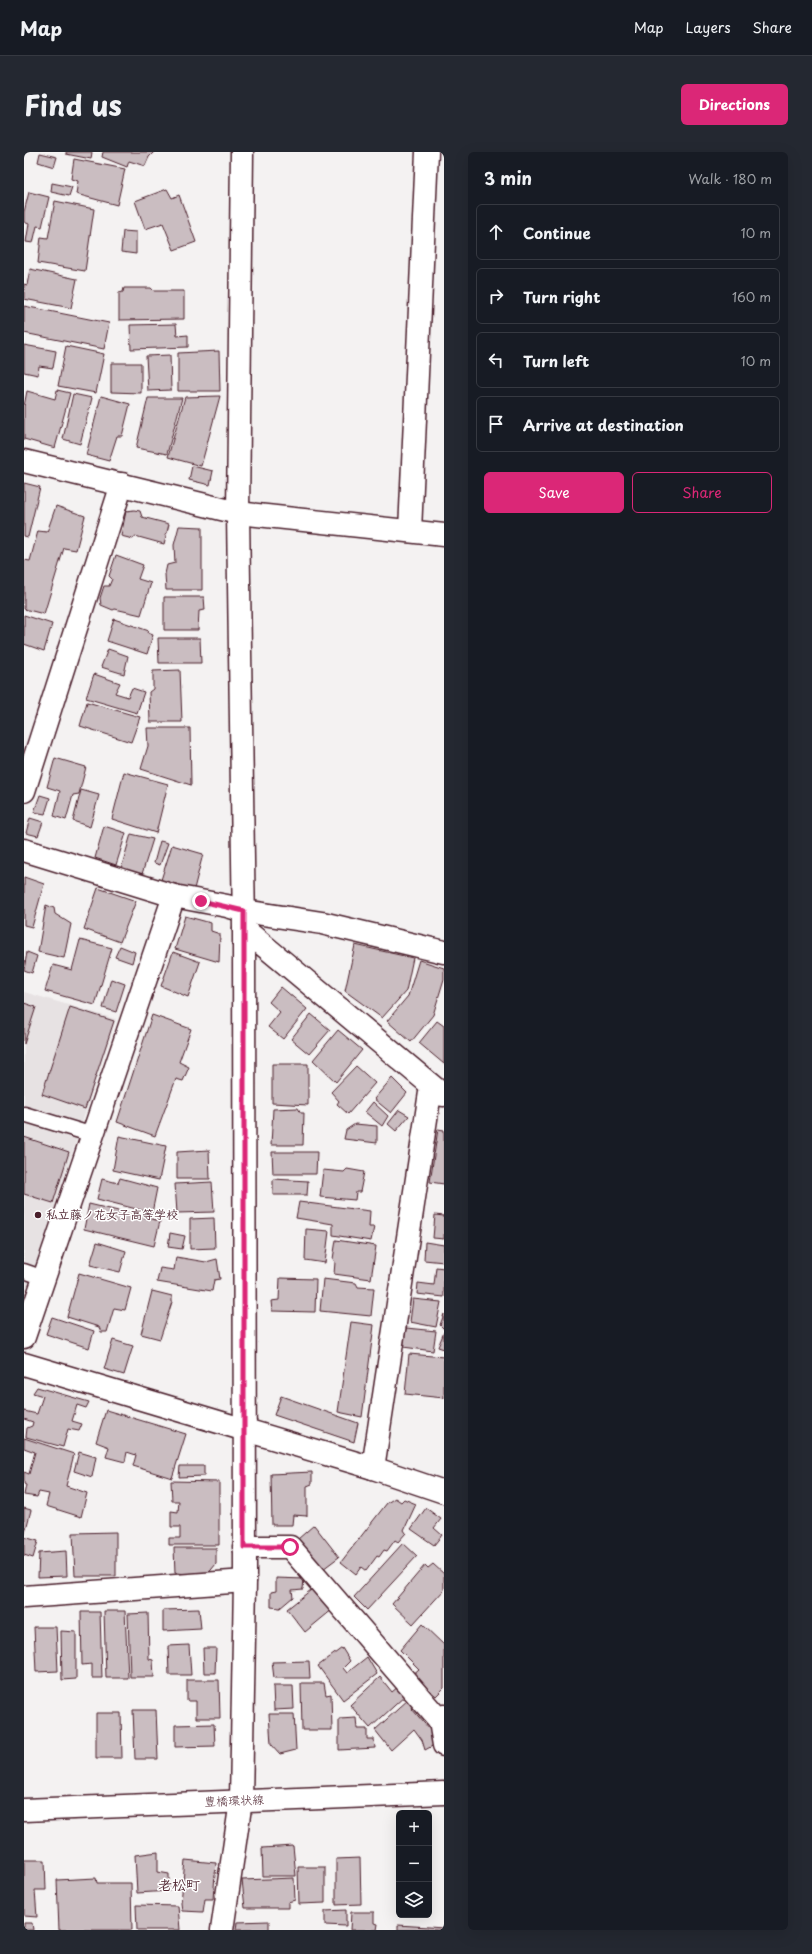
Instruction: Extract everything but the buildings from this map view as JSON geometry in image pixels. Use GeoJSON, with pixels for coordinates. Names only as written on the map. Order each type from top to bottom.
{"type":"FeatureCollection","features":[{"type":"Feature","properties":{"kind":"street"},"geometry":{"type":"LineString","coordinates":[[222,1930],[241,1801],[245,1581],[244,920],[238,513],[242,152]]}},
{"type":"Feature","properties":{"kind":"street"},"geometry":{"type":"LineString","coordinates":[[410,531],[428,152]]}},
{"type":"Feature","properties":{"kind":"street"},"geometry":{"type":"LineString","coordinates":[[24,461],[238,513],[444,534]]}},
{"type":"Feature","properties":{"kind":"street"},"geometry":{"type":"LineString","coordinates":[[24,791],[122,484]]}},
{"type":"Feature","properties":{"kind":"street"},"geometry":{"type":"LineString","coordinates":[[24,850],[174,896],[227,906],[437,1091],[373,1468]]}},
{"type":"Feature","properties":{"kind":"street"},"geometry":{"type":"LineString","coordinates":[[24,1337],[174,896]]}},
{"type":"Feature","properties":{"kind":"street"},"geometry":{"type":"LineString","coordinates":[[244,920],[322,923],[444,952]]}},
{"type":"Feature","properties":{"kind":"street"},"geometry":{"type":"LineString","coordinates":[[24,1364],[244,1431],[373,1468],[444,1492]]}},
{"type":"Feature","properties":{"kind":"street"},"geometry":{"type":"LineString","coordinates":[[244,1547],[290,1547],[442,1718],[444,1744]]}},
{"type":"Feature","properties":{"kind":"street"},"geometry":{"type":"LineString","coordinates":[[24,1597],[245,1581]]}},
{"type":"Feature","properties":{"kind":"street","name":"豊橋環状線"},"geometry":{"type":"LineString","coordinates":[[24,1810],[444,1793]]}},
{"type":"Feature","properties":{"kind":"lane"},"geometry":{"type":"LineString","coordinates":[[24,1114],[93,1135]]}},
{"type":"Feature","properties":{"kind":"lane"},"geometry":{"type":"LineString","coordinates":[[24,1270],[44,1278]]}},
{"type":"Feature","properties":{"kind":"shaded area","name":"私立藤ノ花女子高等学校"},"geometry":{"type":"Polygon","coordinates":[[[24,992],[116,1019],[24,1300],[24,992]]]}},
{"type":"Feature","properties":{"kind":"place","name":"私立藤ノ花女子高等学校"},"geometry":{"type":"Point","coordinates":[38,1215]}},
{"type":"Feature","properties":{"kind":"district","name":"老松町"},"geometry":{"type":"Point","coordinates":[179,1885]}},
{"type":"Feature","properties":{"kind":"route"},"geometry":{"type":"LineString","coordinates":[[201,901],[244,911],[244,1547],[290,1547]]}}]}
